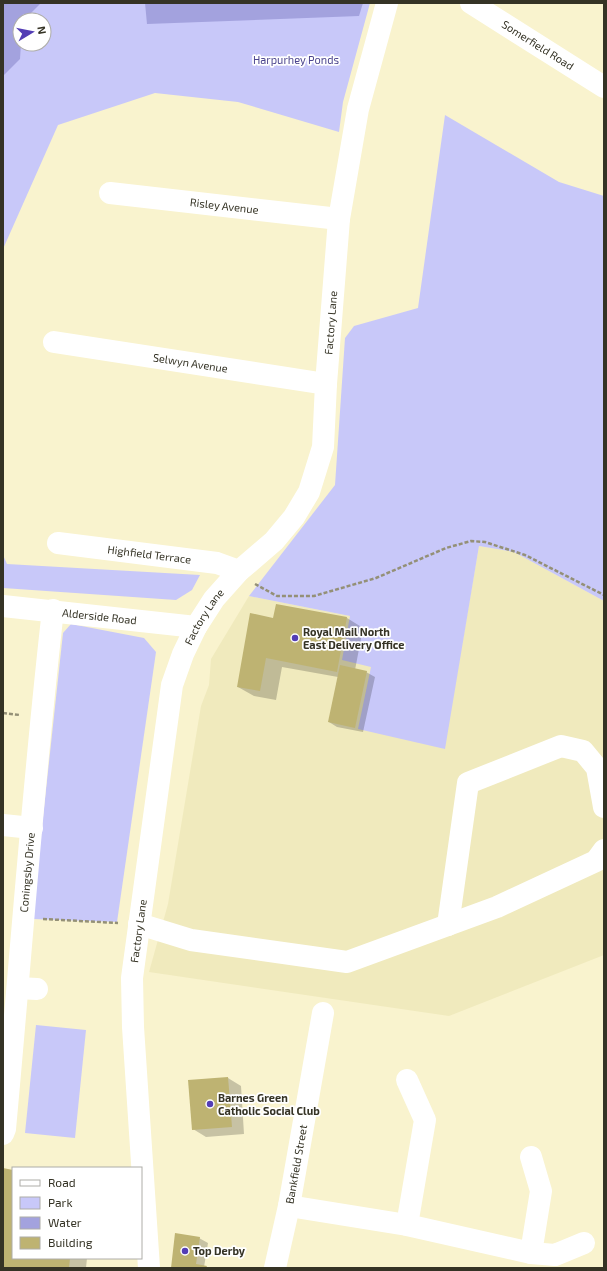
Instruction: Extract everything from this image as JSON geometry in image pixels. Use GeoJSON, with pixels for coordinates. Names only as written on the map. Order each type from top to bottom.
{"type":"FeatureCollection","features":[{"type":"Feature","properties":{"kind":"street","name":"Factory Lane"},"geometry":{"type":"LineString","coordinates":[[150,1268],[133,1013],[132,924],[172,685],[182,654],[196,627],[214,599],[239,571],[274,541],[294,517],[309,492],[323,447],[326,384],[340,219],[358,109],[387,3]]}},
{"type":"Feature","properties":{"kind":"street","name":"Somerfield Road"},"geometry":{"type":"LineString","coordinates":[[471,3],[604,87]]}},
{"type":"Feature","properties":{"kind":"street","name":"Risley Avenue"},"geometry":{"type":"LineString","coordinates":[[110,193],[340,219]]}},
{"type":"Feature","properties":{"kind":"street","name":"Selwyn Avenue"},"geometry":{"type":"LineString","coordinates":[[54,342],[326,384]]}},
{"type":"Feature","properties":{"kind":"street","name":"Highfield Terrace"},"geometry":{"type":"LineString","coordinates":[[58,543],[217,563],[239,571]]}},
{"type":"Feature","properties":{"kind":"street","name":"Alderside Road"},"geometry":{"type":"LineString","coordinates":[[3,606],[52,610],[196,627]]}},
{"type":"Feature","properties":{"kind":"street","name":"Coningsby Drive"},"geometry":{"type":"LineString","coordinates":[[3,1134],[27,988],[24,918],[41,716],[52,610]]}},
{"type":"Feature","properties":{"kind":"street"},"geometry":{"type":"LineString","coordinates":[[448,925],[468,783],[561,746],[583,751],[597,768],[604,807]]}},
{"type":"Feature","properties":{"kind":"street"},"geometry":{"type":"LineString","coordinates":[[3,825],[32,828]]}},
{"type":"Feature","properties":{"kind":"street"},"geometry":{"type":"LineString","coordinates":[[132,924],[191,940],[347,962],[497,907],[596,861],[604,850]]}},
{"type":"Feature","properties":{"kind":"street","name":"Bankfield Street"},"geometry":{"type":"LineString","coordinates":[[276,1268],[289,1206],[323,1013]]}},
{"type":"Feature","properties":{"kind":"street"},"geometry":{"type":"LineString","coordinates":[[407,1080],[425,1120],[408,1225]]}},
{"type":"Feature","properties":{"kind":"street"},"geometry":{"type":"LineString","coordinates":[[531,1253],[541,1191],[532,1157]]}},
{"type":"Feature","properties":{"kind":"street"},"geometry":{"type":"LineString","coordinates":[[289,1206],[408,1225],[531,1253],[555,1255],[584,1243]]}},
{"type":"Feature","properties":{"kind":"path"},"geometry":{"type":"LineString","coordinates":[[239,571],[258,587],[277,596],[314,596],[376,578],[446,548],[471,541],[485,542],[525,554],[604,595]]}},
{"type":"Feature","properties":{"kind":"path"},"geometry":{"type":"LineString","coordinates":[[24,918],[132,924]]}},
{"type":"Feature","properties":{"kind":"shaded area"},"geometry":{"type":"Polygon","coordinates":[[[479,546],[514,552],[604,601],[604,955],[449,1016],[149,972],[168,904],[201,706],[209,685],[211,659],[249,596],[350,616],[371,667],[444,749],[479,546]]]}},
{"type":"Feature","properties":{"kind":"green space","name":"Harpurhey Ponds"},"geometry":{"type":"Polygon","coordinates":[[[3,3],[370,3],[343,102],[339,132],[238,102],[155,93],[58,125],[3,249],[3,3]]]}},
{"type":"Feature","properties":{"kind":"green space"},"geometry":{"type":"Polygon","coordinates":[[[445,115],[559,182],[604,196],[604,601],[514,552],[479,546],[445,749],[358,729],[371,667],[342,660],[350,616],[249,596],[335,485],[345,338],[354,326],[418,308],[445,115]]]}},
{"type":"Feature","properties":{"kind":"green space"},"geometry":{"type":"Polygon","coordinates":[[[3,555],[7,564],[200,575],[192,590],[176,600],[3,588],[3,555]]]}},
{"type":"Feature","properties":{"kind":"green space"},"geometry":{"type":"Polygon","coordinates":[[[71,624],[144,638],[156,652],[117,922],[32,919],[63,633],[71,624]]]}},
{"type":"Feature","properties":{"kind":"green space"},"geometry":{"type":"Polygon","coordinates":[[[36,1025],[86,1030],[75,1138],[25,1133],[36,1025]]]}},
{"type":"Feature","properties":{"kind":"water"},"geometry":{"type":"Polygon","coordinates":[[[3,3],[41,3],[32,12],[12,12],[12,52],[20,52],[20,59],[4,75],[3,3]]]}},
{"type":"Feature","properties":{"kind":"water"},"geometry":{"type":"Polygon","coordinates":[[[145,3],[363,3],[359,16],[147,24],[145,3]]]}},
{"type":"Feature","properties":{"kind":"building","name":"Royal Mail North East Delivery Office"},"geometry":{"type":"Polygon","coordinates":[[[276,604],[347,617],[337,672],[266,658],[260,691],[237,687],[250,613],[273,618],[276,604]]]}},
{"type":"Feature","properties":{"kind":"building"},"geometry":{"type":"Polygon","coordinates":[[[340,665],[367,671],[355,728],[328,722],[340,665]]]}},
{"type":"Feature","properties":{"kind":"building","name":"Barnes Green Catholic Social Club"},"geometry":{"type":"Polygon","coordinates":[[[228,1077],[232,1127],[192,1130],[188,1080],[228,1077]]]}},
{"type":"Feature","properties":{"kind":"building"},"geometry":{"type":"Polygon","coordinates":[[[3,1168],[12,1170],[12,1259],[70,1259],[69,1268],[3,1268],[3,1168]]]}},
{"type":"Feature","properties":{"kind":"building","name":"Top Derby"},"geometry":{"type":"Polygon","coordinates":[[[175,1233],[200,1237],[196,1264],[207,1266],[206,1268],[171,1268],[175,1233]]]}},
{"type":"Feature","properties":{"kind":"place","name":"Royal Mail North East Delivery Office"},"geometry":{"type":"Point","coordinates":[295,638]}},
{"type":"Feature","properties":{"kind":"place","name":"Barnes Green Catholic Social Club"},"geometry":{"type":"Point","coordinates":[210,1104]}},
{"type":"Feature","properties":{"kind":"place","name":"Top Derby"},"geometry":{"type":"Point","coordinates":[185,1251]}}]}
